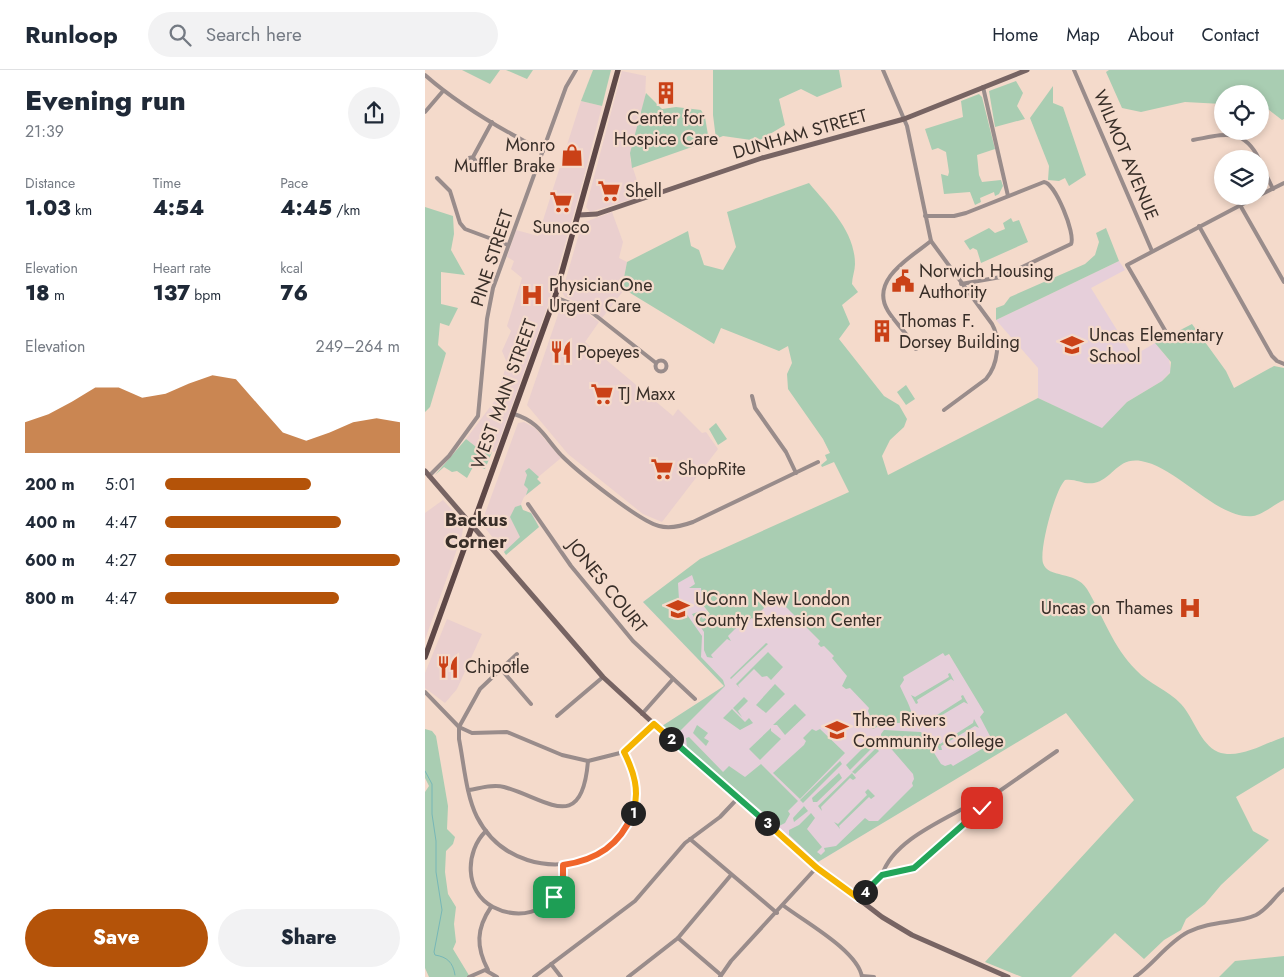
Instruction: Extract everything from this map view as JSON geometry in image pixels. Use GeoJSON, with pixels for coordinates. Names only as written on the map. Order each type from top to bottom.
{"type":"FeatureCollection","features":[{"type":"Feature","properties":{"kind":"main road","name":"WEST MAIN STREET"},"geometry":{"type":"LineString","coordinates":[[425,657],[555,297],[618,70]]}},
{"type":"Feature","properties":{"kind":"main road","name":"DUNHAM STREET"},"geometry":{"type":"LineString","coordinates":[[579,215],[597,214],[762,158],[904,119],[1027,70]]}},
{"type":"Feature","properties":{"kind":"main road"},"geometry":{"type":"LineString","coordinates":[[425,471],[603,677],[642,714],[817,868],[920,940],[1008,977]]}},
{"type":"Feature","properties":{"kind":"street","name":"PINE STREET"},"geometry":{"type":"LineString","coordinates":[[429,476],[449,456],[478,416],[489,303],[508,245],[543,151],[567,87],[576,70]]}},
{"type":"Feature","properties":{"kind":"street"},"geometry":{"type":"LineString","coordinates":[[883,70],[904,119],[931,241],[994,327],[997,351],[993,370],[986,379],[944,410]]}},
{"type":"Feature","properties":{"kind":"street","name":"WILMOT AVENUE"},"geometry":{"type":"LineString","coordinates":[[1074,70],[1152,251]]}},
{"type":"Feature","properties":{"kind":"street"},"geometry":{"type":"LineString","coordinates":[[425,75],[443,91],[543,151]]}},
{"type":"Feature","properties":{"kind":"street"},"geometry":{"type":"LineString","coordinates":[[983,87],[1008,196]]}},
{"type":"Feature","properties":{"kind":"street"},"geometry":{"type":"LineString","coordinates":[[425,112],[443,91]]}},
{"type":"Feature","properties":{"kind":"street"},"geometry":{"type":"LineString","coordinates":[[473,157],[493,122]]}},
{"type":"Feature","properties":{"kind":"street"},"geometry":{"type":"LineString","coordinates":[[1193,140],[1236,135],[1250,145],[1253,150]]}},
{"type":"Feature","properties":{"kind":"street"},"geometry":{"type":"LineString","coordinates":[[437,178],[450,191],[460,223],[465,229],[508,245]]}},
{"type":"Feature","properties":{"kind":"street"},"geometry":{"type":"LineString","coordinates":[[1269,180],[1273,188]]}},
{"type":"Feature","properties":{"kind":"street"},"geometry":{"type":"LineString","coordinates":[[925,216],[962,214],[1043,182],[1049,183],[1073,234],[1073,241],[1069,246],[1001,277],[961,284]]}},
{"type":"Feature","properties":{"kind":"street"},"geometry":{"type":"LineString","coordinates":[[1269,190],[1282,184],[1284,190]]}},
{"type":"Feature","properties":{"kind":"street"},"geometry":{"type":"LineString","coordinates":[[1167,332],[1127,264],[1241,205],[1284,282]]}},
{"type":"Feature","properties":{"kind":"street"},"geometry":{"type":"LineString","coordinates":[[1199,226],[1272,356],[1284,364]]}},
{"type":"Feature","properties":{"kind":"street"},"geometry":{"type":"LineString","coordinates":[[916,349],[887,308],[884,289],[892,272],[931,241]]}},
{"type":"Feature","properties":{"kind":"street"},"geometry":{"type":"LineString","coordinates":[[555,297],[590,311],[657,363]]}},
{"type":"Feature","properties":{"kind":"street"},"geometry":{"type":"LineString","coordinates":[[752,396],[755,408],[786,452],[796,473]]}},
{"type":"Feature","properties":{"kind":"street"},"geometry":{"type":"LineString","coordinates":[[514,414],[533,422],[565,458],[632,512],[646,521],[660,526],[677,526],[693,522],[818,462]]}},
{"type":"Feature","properties":{"kind":"street","name":"JONES COURT"},"geometry":{"type":"LineString","coordinates":[[528,504],[571,566],[605,608],[633,640],[695,699]]}},
{"type":"Feature","properties":{"kind":"street"},"geometry":{"type":"LineString","coordinates":[[517,654],[500,668],[480,690],[459,727],[459,739],[469,790],[477,817],[486,831],[499,844],[522,857],[543,864],[563,865],[578,863],[608,849],[619,839],[628,825],[636,796],[635,779],[624,752]]}},
{"type":"Feature","properties":{"kind":"street"},"geometry":{"type":"LineString","coordinates":[[500,668],[531,704]]}},
{"type":"Feature","properties":{"kind":"street"},"geometry":{"type":"LineString","coordinates":[[557,716],[603,677]]}},
{"type":"Feature","properties":{"kind":"street"},"geometry":{"type":"LineString","coordinates":[[642,714],[673,679]]}},
{"type":"Feature","properties":{"kind":"street"},"geometry":{"type":"LineString","coordinates":[[425,692],[459,727],[472,733],[507,732],[562,755],[588,761],[624,752],[654,724]]}},
{"type":"Feature","properties":{"kind":"street"},"geometry":{"type":"LineString","coordinates":[[882,875],[914,868],[975,815],[988,799],[1057,751]]}},
{"type":"Feature","properties":{"kind":"street"},"geometry":{"type":"LineString","coordinates":[[469,790],[494,786],[550,806],[564,807],[575,802],[582,793],[586,783],[588,761]]}},
{"type":"Feature","properties":{"kind":"street"},"geometry":{"type":"LineString","coordinates":[[534,977],[638,899],[689,839],[720,817],[738,798]]}},
{"type":"Feature","properties":{"kind":"street"},"geometry":{"type":"LineString","coordinates":[[858,898],[882,875],[887,862],[898,848],[975,802],[988,799]]}},
{"type":"Feature","properties":{"kind":"street"},"geometry":{"type":"LineString","coordinates":[[486,831],[475,844],[470,872],[478,891],[491,906],[511,913],[522,914],[546,904],[560,889],[563,878],[563,865]]}},
{"type":"Feature","properties":{"kind":"street"},"geometry":{"type":"LineString","coordinates":[[689,839],[777,913]]}},
{"type":"Feature","properties":{"kind":"street"},"geometry":{"type":"LineString","coordinates":[[678,938],[721,976],[731,961],[784,906],[817,868]]}},
{"type":"Feature","properties":{"kind":"street"},"geometry":{"type":"LineString","coordinates":[[628,977],[678,938],[731,875]]}},
{"type":"Feature","properties":{"kind":"street"},"geometry":{"type":"LineString","coordinates":[[1135,977],[1151,965],[1169,945],[1184,935],[1210,923],[1256,915],[1284,889]]}},
{"type":"Feature","properties":{"kind":"street"},"geometry":{"type":"LineString","coordinates":[[491,906],[482,920],[478,941],[481,957],[488,970],[497,977]]}},
{"type":"Feature","properties":{"kind":"street"},"geometry":{"type":"LineString","coordinates":[[784,906],[850,955],[858,965],[862,976],[874,977]]}},
{"type":"Feature","properties":{"kind":"street"},"geometry":{"type":"LineString","coordinates":[[551,964],[561,977]]}},
{"type":"Feature","properties":{"kind":"street"},"geometry":{"type":"LineString","coordinates":[[469,977],[488,970]]}},
{"type":"Feature","properties":{"kind":"shaded area"},"geometry":{"type":"Polygon","coordinates":[[[622,71],[646,76],[645,99],[630,159],[642,196],[590,212],[586,207],[622,71]]]}},
{"type":"Feature","properties":{"kind":"shaded area"},"geometry":{"type":"Polygon","coordinates":[[[581,101],[602,106],[548,305],[495,452],[475,446],[466,439],[496,399],[507,363],[502,351],[511,331],[507,326],[522,278],[511,269],[514,261],[507,257],[516,230],[538,236],[581,101]]]}},
{"type":"Feature","properties":{"kind":"shaded area"},"geometry":{"type":"Polygon","coordinates":[[[612,212],[623,242],[619,258],[627,262],[622,288],[624,290],[602,318],[590,308],[565,297],[562,292],[581,227],[585,222],[612,212]]]}},
{"type":"Feature","properties":{"kind":"shaded area","name":"Uncas Elementary School"},"geometry":{"type":"Polygon","coordinates":[[[1119,261],[1125,270],[1091,288],[1133,356],[1155,343],[1169,360],[1171,371],[1162,381],[1127,402],[1102,429],[1038,398],[1038,368],[996,320],[1119,261]]]}},
{"type":"Feature","properties":{"kind":"shaded area"},"geometry":{"type":"Polygon","coordinates":[[[562,303],[587,313],[599,322],[585,342],[673,416],[678,409],[702,433],[706,432],[718,449],[662,522],[643,514],[568,454],[527,405],[562,303]]]}},
{"type":"Feature","properties":{"kind":"shaded area"},"geometry":{"type":"Polygon","coordinates":[[[524,422],[535,428],[561,458],[537,478],[541,483],[524,497],[521,504],[522,510],[533,514],[539,527],[506,554],[485,528],[483,519],[518,423],[524,422]]]}},
{"type":"Feature","properties":{"kind":"shaded area"},"geometry":{"type":"Polygon","coordinates":[[[443,500],[464,523],[462,535],[425,640],[425,513],[443,500]]]}},
{"type":"Feature","properties":{"kind":"shaded area","name":"Three Rivers Community College"},"geometry":{"type":"Polygon","coordinates":[[[692,566],[704,574],[702,604],[712,619],[772,598],[777,598],[940,644],[1018,741],[818,862],[661,727],[724,686],[643,602],[692,566]]]}},
{"type":"Feature","properties":{"kind":"shaded area"},"geometry":{"type":"Polygon","coordinates":[[[447,619],[482,634],[457,689],[445,703],[425,688],[425,673],[447,619]]]}},
{"type":"Feature","properties":{"kind":"green space"},"geometry":{"type":"Polygon","coordinates":[[[462,70],[500,70],[490,84],[462,70]]]}},
{"type":"Feature","properties":{"kind":"green space"},"geometry":{"type":"Polygon","coordinates":[[[506,70],[533,70],[527,79],[506,70]]]}},
{"type":"Feature","properties":{"kind":"green space"},"geometry":{"type":"Polygon","coordinates":[[[593,70],[611,70],[602,106],[581,101],[593,70]]]}},
{"type":"Feature","properties":{"kind":"green space"},"geometry":{"type":"Polygon","coordinates":[[[713,70],[839,70],[842,87],[817,97],[801,89],[779,99],[785,125],[758,141],[723,136],[716,139],[713,115],[713,70]]]}},
{"type":"Feature","properties":{"kind":"green space"},"geometry":{"type":"Polygon","coordinates":[[[1109,70],[1284,70],[1284,119],[1282,120],[1269,110],[1269,85],[1214,85],[1214,104],[1185,102],[1141,112],[1122,108],[1106,72],[1109,70]]]}},
{"type":"Feature","properties":{"kind":"green space"},"geometry":{"type":"Polygon","coordinates":[[[1016,81],[1023,93],[1017,106],[1025,119],[995,127],[989,91],[1016,81]]]}},
{"type":"Feature","properties":{"kind":"green space"},"geometry":{"type":"Polygon","coordinates":[[[1053,86],[1053,103],[1063,107],[1086,175],[1069,186],[1065,178],[1059,181],[1048,180],[1049,166],[1030,118],[1053,86]]]}},
{"type":"Feature","properties":{"kind":"green space"},"geometry":{"type":"Polygon","coordinates":[[[646,93],[662,109],[676,107],[701,110],[705,117],[709,141],[632,168],[630,153],[646,93]]]}},
{"type":"Feature","properties":{"kind":"green space"},"geometry":{"type":"Polygon","coordinates":[[[979,94],[982,97],[995,149],[977,155],[979,175],[982,182],[1001,180],[1003,186],[999,194],[995,196],[994,192],[980,198],[981,202],[975,205],[970,192],[944,194],[941,174],[948,176],[949,172],[946,152],[938,148],[932,150],[925,129],[963,117],[961,101],[979,94]]]}},
{"type":"Feature","properties":{"kind":"green space"},"geometry":{"type":"Polygon","coordinates":[[[809,183],[846,230],[854,252],[855,267],[852,284],[858,292],[842,305],[850,324],[839,339],[884,396],[899,405],[907,419],[904,427],[890,440],[882,456],[888,475],[1038,398],[1102,428],[1127,402],[1162,381],[1170,373],[1171,362],[1155,343],[1192,324],[1226,371],[1234,388],[1274,366],[1284,368],[1284,500],[1257,515],[1239,515],[1211,502],[1155,465],[1133,461],[1120,465],[1106,478],[1094,483],[1065,480],[1057,495],[1046,533],[1042,556],[1046,568],[1082,583],[1128,661],[1141,675],[1181,704],[1206,743],[1218,752],[1234,754],[1252,750],[1284,737],[1284,768],[1236,797],[1253,831],[1269,840],[1221,885],[1205,904],[1186,919],[1181,930],[1164,940],[1144,959],[1115,933],[1071,977],[1022,977],[985,962],[1134,800],[1066,713],[818,862],[789,835],[789,830],[799,825],[811,813],[815,818],[807,829],[822,847],[817,852],[821,855],[825,851],[824,848],[836,846],[865,818],[869,821],[878,821],[913,786],[913,774],[881,737],[884,730],[921,732],[941,764],[945,766],[951,764],[953,766],[987,746],[986,743],[990,736],[980,717],[984,712],[949,654],[945,656],[943,653],[903,677],[904,680],[900,686],[911,710],[912,723],[884,723],[873,729],[869,724],[869,708],[850,688],[846,689],[842,686],[847,676],[832,658],[834,656],[824,646],[821,647],[818,644],[820,641],[778,599],[775,602],[772,600],[759,613],[761,616],[755,621],[752,618],[749,620],[746,618],[728,636],[731,641],[727,639],[711,655],[713,658],[707,657],[704,650],[704,632],[692,614],[698,612],[703,619],[710,614],[702,604],[701,588],[689,588],[695,584],[692,575],[678,583],[679,600],[702,636],[701,657],[723,680],[725,686],[679,732],[670,732],[662,726],[724,686],[643,602],[700,559],[849,492],[834,462],[822,467],[821,465],[827,460],[825,455],[830,453],[823,439],[788,389],[787,374],[792,363],[788,346],[779,351],[721,328],[714,344],[622,288],[627,262],[688,231],[691,246],[699,250],[704,265],[723,270],[736,247],[727,212],[809,183]]]}},
{"type":"Feature","properties":{"kind":"green space"},"geometry":{"type":"Polygon","coordinates":[[[425,207],[453,216],[454,234],[451,250],[465,275],[441,272],[441,304],[458,308],[449,326],[440,323],[438,345],[446,353],[430,407],[425,412],[425,207]]]}},
{"type":"Feature","properties":{"kind":"green space"},"geometry":{"type":"Polygon","coordinates":[[[1011,218],[1013,222],[1019,220],[1028,242],[981,263],[977,250],[973,248],[970,250],[964,241],[989,228],[995,233],[1005,229],[1003,223],[1011,218]]]}},
{"type":"Feature","properties":{"kind":"green space"},"geometry":{"type":"Polygon","coordinates":[[[1106,228],[1119,261],[996,320],[996,308],[1004,305],[1010,297],[1085,264],[1095,255],[1099,242],[1096,233],[1106,228]]]}},
{"type":"Feature","properties":{"kind":"green space"},"geometry":{"type":"Polygon","coordinates":[[[906,385],[915,399],[906,405],[897,392],[906,385]]]}},
{"type":"Feature","properties":{"kind":"green space"},"geometry":{"type":"Polygon","coordinates":[[[716,423],[727,439],[718,445],[709,429],[716,423]]]}},
{"type":"Feature","properties":{"kind":"green space"},"geometry":{"type":"Polygon","coordinates":[[[466,439],[475,446],[492,452],[485,469],[474,465],[467,478],[457,471],[452,472],[444,467],[435,475],[466,439]]]}},
{"type":"Feature","properties":{"kind":"green space"},"geometry":{"type":"Polygon","coordinates":[[[529,468],[539,477],[537,479],[541,483],[526,495],[528,489],[524,485],[527,475],[525,471],[529,468]]]}},
{"type":"Feature","properties":{"kind":"green space"},"geometry":{"type":"Polygon","coordinates":[[[521,505],[523,510],[531,513],[539,527],[506,555],[504,552],[520,537],[510,517],[515,507],[521,505]]]}},
{"type":"Feature","properties":{"kind":"green space"},"geometry":{"type":"Polygon","coordinates":[[[766,643],[768,644],[730,678],[766,643]]]}},
{"type":"Feature","properties":{"kind":"green space"},"geometry":{"type":"Polygon","coordinates":[[[768,652],[783,667],[771,680],[767,676],[762,677],[754,669],[738,685],[740,688],[736,684],[768,652]]]}},
{"type":"Feature","properties":{"kind":"green space"},"geometry":{"type":"Polygon","coordinates":[[[950,673],[954,681],[951,679],[917,700],[918,703],[916,704],[911,695],[915,697],[949,677],[948,674],[950,673]]]}},
{"type":"Feature","properties":{"kind":"green space"},"geometry":{"type":"Polygon","coordinates":[[[775,684],[785,694],[766,713],[756,705],[775,684]]]}},
{"type":"Feature","properties":{"kind":"green space"},"geometry":{"type":"Polygon","coordinates":[[[963,695],[968,704],[964,702],[927,724],[928,727],[926,728],[922,719],[926,722],[962,699],[961,696],[963,695]]]}},
{"type":"Feature","properties":{"kind":"green space"},"geometry":{"type":"Polygon","coordinates":[[[744,697],[748,701],[738,711],[742,717],[733,708],[744,697]]]}},
{"type":"Feature","properties":{"kind":"green space"},"geometry":{"type":"Polygon","coordinates":[[[795,704],[806,715],[785,735],[777,725],[773,725],[795,704]]]}},
{"type":"Feature","properties":{"kind":"green space"},"geometry":{"type":"Polygon","coordinates":[[[732,709],[745,722],[749,718],[753,723],[740,730],[723,718],[732,709]]]}},
{"type":"Feature","properties":{"kind":"green space"},"geometry":{"type":"Polygon","coordinates":[[[974,719],[979,728],[975,726],[941,746],[942,750],[939,750],[936,742],[940,744],[973,723],[974,719]]]}},
{"type":"Feature","properties":{"kind":"green space"},"geometry":{"type":"Polygon","coordinates":[[[697,725],[708,733],[704,738],[709,741],[706,746],[693,733],[697,725]]]}},
{"type":"Feature","properties":{"kind":"green space"},"geometry":{"type":"Polygon","coordinates":[[[771,728],[771,731],[781,739],[760,760],[749,749],[771,728]]]}},
{"type":"Feature","properties":{"kind":"green space"},"geometry":{"type":"Polygon","coordinates":[[[425,729],[432,731],[436,736],[448,806],[447,829],[455,837],[453,844],[446,851],[445,872],[448,894],[456,907],[454,924],[456,942],[453,949],[470,977],[429,977],[425,968],[425,792],[429,786],[425,778],[425,729]]]}},
{"type":"Feature","properties":{"kind":"green space"},"geometry":{"type":"Polygon","coordinates":[[[812,729],[816,731],[820,729],[845,753],[800,799],[773,773],[804,745],[806,741],[803,738],[812,729]]]}},
{"type":"Feature","properties":{"kind":"green space"},"geometry":{"type":"Polygon","coordinates":[[[689,737],[723,772],[729,766],[745,777],[761,764],[798,801],[788,811],[790,814],[785,823],[779,826],[687,748],[686,738],[689,737]]]}},
{"type":"Feature","properties":{"kind":"green space"},"geometry":{"type":"Polygon","coordinates":[[[870,741],[874,746],[850,770],[846,765],[870,741]]]}},
{"type":"Feature","properties":{"kind":"green space"},"geometry":{"type":"Polygon","coordinates":[[[876,748],[879,751],[855,774],[852,772],[876,748]]]}},
{"type":"Feature","properties":{"kind":"green space"},"geometry":{"type":"Polygon","coordinates":[[[840,761],[842,764],[803,803],[800,800],[840,761]]]}},
{"type":"Feature","properties":{"kind":"green space"},"geometry":{"type":"Polygon","coordinates":[[[839,773],[842,778],[817,802],[813,802],[812,798],[839,773]]]}},
{"type":"Feature","properties":{"kind":"green space"},"geometry":{"type":"Polygon","coordinates":[[[852,773],[856,778],[853,780],[850,778],[821,807],[822,811],[818,806],[852,773]]]}},
{"type":"Feature","properties":{"kind":"green space"},"geometry":{"type":"Polygon","coordinates":[[[868,789],[875,796],[871,799],[869,797],[839,826],[840,829],[834,822],[838,824],[867,795],[865,792],[868,789]]]}},
{"type":"Feature","properties":{"kind":"green space"},"geometry":{"type":"Polygon","coordinates":[[[804,806],[808,811],[794,822],[793,818],[804,806]]]}},
{"type":"Feature","properties":{"kind":"green space"},"geometry":{"type":"Polygon","coordinates":[[[1284,956],[1284,977],[1219,977],[1235,961],[1284,956]]]}},
{"type":"Feature","properties":{"kind":"waterway"},"geometry":{"type":"LineString","coordinates":[[425,771],[432,784],[436,872],[442,910],[434,952],[435,955],[449,961],[455,975]]}},
{"type":"Feature","properties":{"kind":"place","name":"Center for Hospice Care"},"geometry":{"type":"Point","coordinates":[666,93]}},
{"type":"Feature","properties":{"kind":"place","name":"Monro Muffler Brake"},"geometry":{"type":"Point","coordinates":[572,155]}},
{"type":"Feature","properties":{"kind":"place","name":"Shell"},"geometry":{"type":"Point","coordinates":[609,191]}},
{"type":"Feature","properties":{"kind":"place","name":"Sunoco"},"geometry":{"type":"Point","coordinates":[561,202]}},
{"type":"Feature","properties":{"kind":"place","name":"Norwich Housing Authority"},"geometry":{"type":"Point","coordinates":[903,281]}},
{"type":"Feature","properties":{"kind":"place","name":"PhysicianOne Urgent Care"},"geometry":{"type":"Point","coordinates":[532,295]}},
{"type":"Feature","properties":{"kind":"place","name":"Thomas F. Dorsey Building"},"geometry":{"type":"Point","coordinates":[882,331]}},
{"type":"Feature","properties":{"kind":"place","name":"Uncas Elementary School"},"geometry":{"type":"Point","coordinates":[1072,345]}},
{"type":"Feature","properties":{"kind":"place","name":"Popeyes"},"geometry":{"type":"Point","coordinates":[561,352]}},
{"type":"Feature","properties":{"kind":"place","name":"TJ Maxx"},"geometry":{"type":"Point","coordinates":[602,394]}},
{"type":"Feature","properties":{"kind":"place","name":"ShopRite"},"geometry":{"type":"Point","coordinates":[662,469]}},
{"type":"Feature","properties":{"kind":"place","name":"Uncas on Thames"},"geometry":{"type":"Point","coordinates":[1190,608]}},
{"type":"Feature","properties":{"kind":"place","name":"UConn New London County Extension Center"},"geometry":{"type":"Point","coordinates":[678,609]}},
{"type":"Feature","properties":{"kind":"place","name":"Chipotle"},"geometry":{"type":"Point","coordinates":[448,667]}},
{"type":"Feature","properties":{"kind":"place","name":"Three Rivers Community College"},"geometry":{"type":"Point","coordinates":[837,730]}},
{"type":"Feature","properties":{"kind":"district","name":"Backus Corner"},"geometry":{"type":"Point","coordinates":[476,530]}},
{"type":"Feature","properties":{"kind":"route"},"geometry":{"type":"LineString","coordinates":[[554,897],[560,889],[563,878],[563,865],[578,863],[608,849],[619,839],[628,825],[634,811],[636,796],[635,779],[631,765],[624,752],[654,724],[817,868],[858,898],[882,875],[914,868],[982,808]]}}]}
